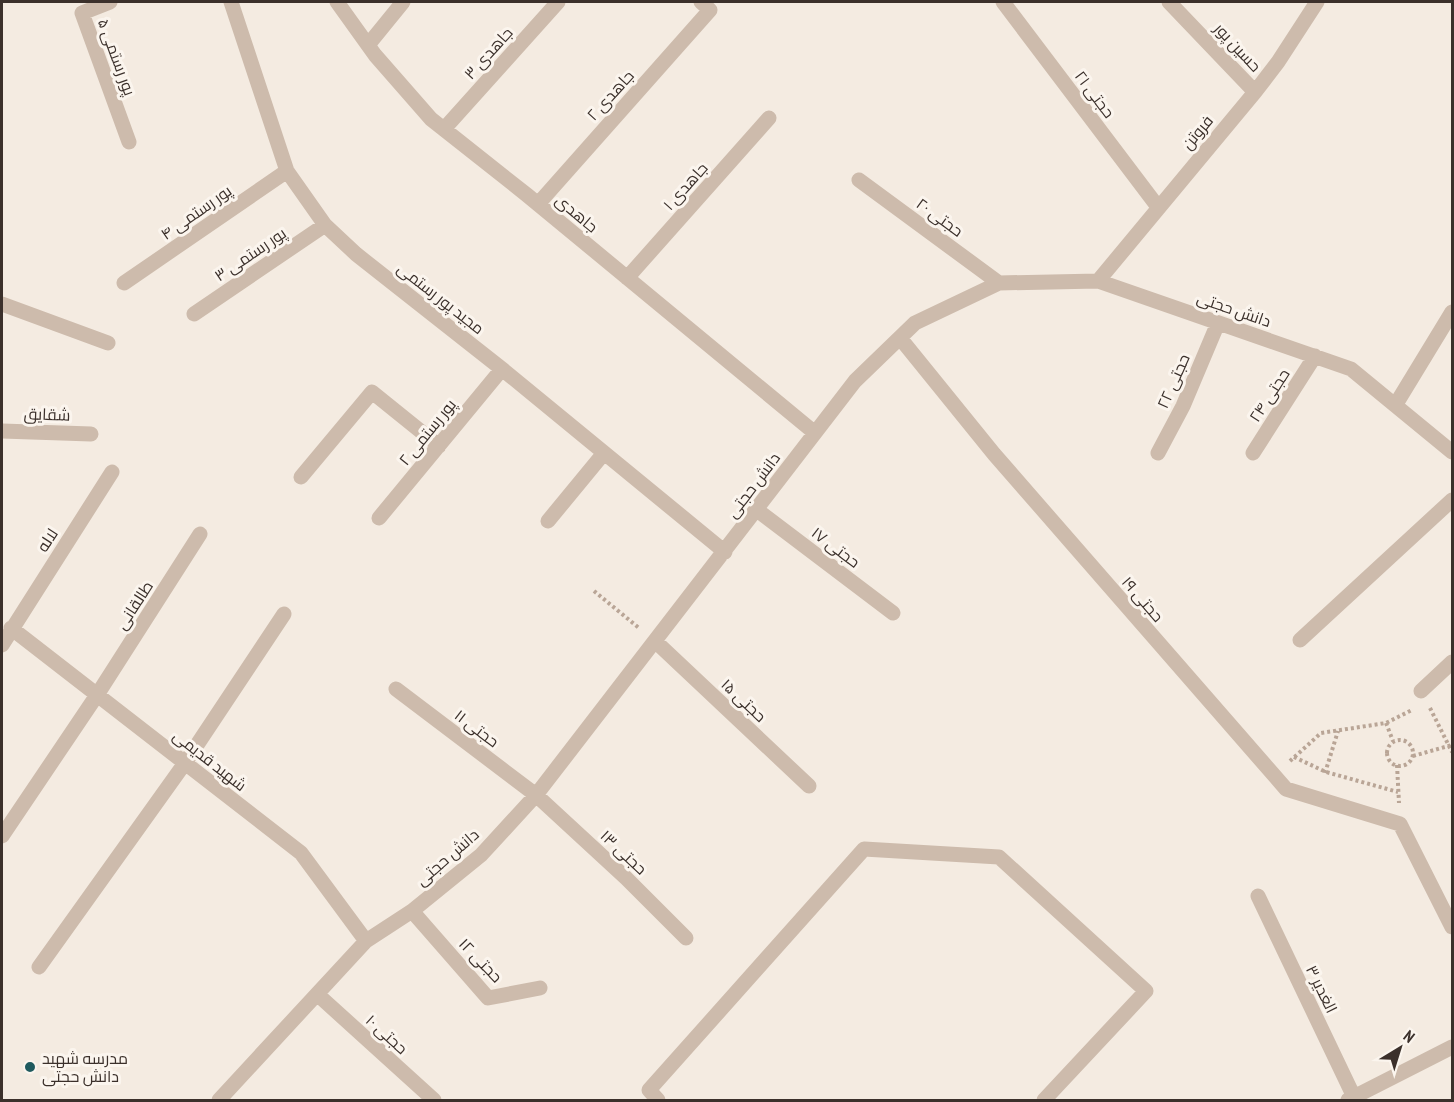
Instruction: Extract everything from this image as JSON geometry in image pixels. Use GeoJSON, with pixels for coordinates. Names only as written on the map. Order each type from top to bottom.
{"type":"FeatureCollection","features":[{"type":"Feature","properties":{"kind":"street","name":"پور رستمی ۵"},"geometry":{"type":"LineString","coordinates":[[110,2],[82,13],[129,142]]}},
{"type":"Feature","properties":{"kind":"street","name":"مجید پور رستمی"},"geometry":{"type":"LineString","coordinates":[[231,2],[287,171],[325,225],[356,254],[502,369],[725,552]]}},
{"type":"Feature","properties":{"kind":"street","name":"جاهدی"},"geometry":{"type":"LineString","coordinates":[[337,2],[368,45],[431,119],[538,204],[815,433]]}},
{"type":"Feature","properties":{"kind":"street"},"geometry":{"type":"LineString","coordinates":[[368,45],[403,2]]}},
{"type":"Feature","properties":{"kind":"street","name":"جاهدی ۳"},"geometry":{"type":"LineString","coordinates":[[444,129],[558,2]]}},
{"type":"Feature","properties":{"kind":"street","name":"حجتی ۲۱"},"geometry":{"type":"LineString","coordinates":[[1003,2],[1158,207]]}},
{"type":"Feature","properties":{"kind":"street","name":"حسین پور"},"geometry":{"type":"LineString","coordinates":[[1169,2],[1255,92]]}},
{"type":"Feature","properties":{"kind":"street","name":"فروتن"},"geometry":{"type":"LineString","coordinates":[[1098,281],[1255,92],[1278,62],[1317,2]]}},
{"type":"Feature","properties":{"kind":"street","name":"جاهدی ۲"},"geometry":{"type":"LineString","coordinates":[[538,204],[705,6]]}},
{"type":"Feature","properties":{"kind":"street","name":"جاهدی ۱"},"geometry":{"type":"LineString","coordinates":[[627,278],[769,118]]}},
{"type":"Feature","properties":{"kind":"street","name":"پور رستمی ۴"},"geometry":{"type":"LineString","coordinates":[[124,283],[287,171]]}},
{"type":"Feature","properties":{"kind":"street","name":"حجتی ۲۰"},"geometry":{"type":"LineString","coordinates":[[859,180],[999,283]]}},
{"type":"Feature","properties":{"kind":"street","name":"پور رستمی ۳"},"geometry":{"type":"LineString","coordinates":[[194,314],[325,225]]}},
{"type":"Feature","properties":{"kind":"street","name":"دانش حجتی"},"geometry":{"type":"LineString","coordinates":[[219,1101],[366,941],[412,911],[481,855],[536,795],[855,381],[915,323],[999,283],[1098,281],[1351,369],[1452,452]]}},
{"type":"Feature","properties":{"kind":"street"},"geometry":{"type":"LineString","coordinates":[[2,304],[108,343]]}},
{"type":"Feature","properties":{"kind":"street"},"geometry":{"type":"LineString","coordinates":[[1396,404],[1452,312]]}},
{"type":"Feature","properties":{"kind":"street","name":"حجتی ۲۲"},"geometry":{"type":"LineString","coordinates":[[1158,453],[1183,406],[1218,323]]}},
{"type":"Feature","properties":{"kind":"street","name":"حجتی ۱۹"},"geometry":{"type":"LineString","coordinates":[[900,338],[994,454],[1286,789],[1400,824]]}},
{"type":"Feature","properties":{"kind":"street","name":"حجتی ۲۴"},"geometry":{"type":"LineString","coordinates":[[1253,453],[1315,356]]}},
{"type":"Feature","properties":{"kind":"street","name":"پور رستمی ۲"},"geometry":{"type":"LineString","coordinates":[[379,518],[502,369]]}},
{"type":"Feature","properties":{"kind":"street"},"geometry":{"type":"LineString","coordinates":[[301,477],[372,392],[439,446]]}},
{"type":"Feature","properties":{"kind":"street","name":"شقایق"},"geometry":{"type":"LineString","coordinates":[[2,431],[91,434]]}},
{"type":"Feature","properties":{"kind":"street"},"geometry":{"type":"LineString","coordinates":[[548,521],[604,453]]}},
{"type":"Feature","properties":{"kind":"street","name":"لاله"},"geometry":{"type":"LineString","coordinates":[[2,645],[112,472]]}},
{"type":"Feature","properties":{"kind":"street"},"geometry":{"type":"LineString","coordinates":[[1300,640],[1452,500]]}},
{"type":"Feature","properties":{"kind":"street","name":"حجتی ۱۷"},"geometry":{"type":"LineString","coordinates":[[756,510],[893,613]]}},
{"type":"Feature","properties":{"kind":"street","name":"طالقانی"},"geometry":{"type":"LineString","coordinates":[[2,836],[97,695],[200,534]]}},
{"type":"Feature","properties":{"kind":"street"},"geometry":{"type":"LineString","coordinates":[[39,967],[185,763],[284,614]]}},
{"type":"Feature","properties":{"kind":"street","name":"شهید قدیمی"},"geometry":{"type":"LineString","coordinates":[[11,628],[301,854],[366,941]]}},
{"type":"Feature","properties":{"kind":"street","name":"حجتی ۱۵"},"geometry":{"type":"LineString","coordinates":[[655,641],[809,786]]}},
{"type":"Feature","properties":{"kind":"street"},"geometry":{"type":"LineString","coordinates":[[1424,697],[1452,662]]}},
{"type":"Feature","properties":{"kind":"street","name":"حجتی ۱۱"},"geometry":{"type":"LineString","coordinates":[[396,689],[536,795]]}},
{"type":"Feature","properties":{"kind":"street","name":"حجتی ۱۳"},"geometry":{"type":"LineString","coordinates":[[536,795],[626,878],[686,938]]}},
{"type":"Feature","properties":{"kind":"street"},"geometry":{"type":"LineString","coordinates":[[1400,824],[1452,927]]}},
{"type":"Feature","properties":{"kind":"street"},"geometry":{"type":"LineString","coordinates":[[658,1101],[649,1090],[864,849],[999,857],[1146,991],[1044,1101]]}},
{"type":"Feature","properties":{"kind":"street","name":"الغدیر ۳"},"geometry":{"type":"LineString","coordinates":[[1257,896],[1352,1099]]}},
{"type":"Feature","properties":{"kind":"street","name":"حجتی ۱۲"},"geometry":{"type":"LineString","coordinates":[[412,911],[488,998],[540,988]]}},
{"type":"Feature","properties":{"kind":"street","name":"حجتی ۱۰"},"geometry":{"type":"LineString","coordinates":[[317,994],[434,1101]]}},
{"type":"Feature","properties":{"kind":"street"},"geometry":{"type":"LineString","coordinates":[[1352,1099],[1452,1047]]}},
{"type":"Feature","properties":{"kind":"path"},"geometry":{"type":"LineString","coordinates":[[594,591],[655,641]]}},
{"type":"Feature","properties":{"kind":"path"},"geometry":{"type":"LineString","coordinates":[[1274,776],[1321,733],[1386,723],[1424,697],[1451,746],[1452,752]]}},
{"type":"Feature","properties":{"kind":"path"},"geometry":{"type":"LineString","coordinates":[[1386,723],[1393,741]]}},
{"type":"Feature","properties":{"kind":"path"},"geometry":{"type":"LineString","coordinates":[[1317,799],[1338,731]]}},
{"type":"Feature","properties":{"kind":"path"},"geometry":{"type":"LineString","coordinates":[[1393,741],[1403,740],[1411,746],[1413,756]]}},
{"type":"Feature","properties":{"kind":"path"},"geometry":{"type":"LineString","coordinates":[[1393,741],[1387,750],[1389,759],[1397,765],[1407,764],[1413,756],[1451,746]]}},
{"type":"Feature","properties":{"kind":"path"},"geometry":{"type":"LineString","coordinates":[[1294,758],[1326,772],[1398,792]]}},
{"type":"Feature","properties":{"kind":"path"},"geometry":{"type":"LineString","coordinates":[[1397,765],[1400,824]]}},
{"type":"Feature","properties":{"kind":"place","name":"مدرسه شهید دانش حجتی"},"geometry":{"type":"Point","coordinates":[30,1067]}}]}
